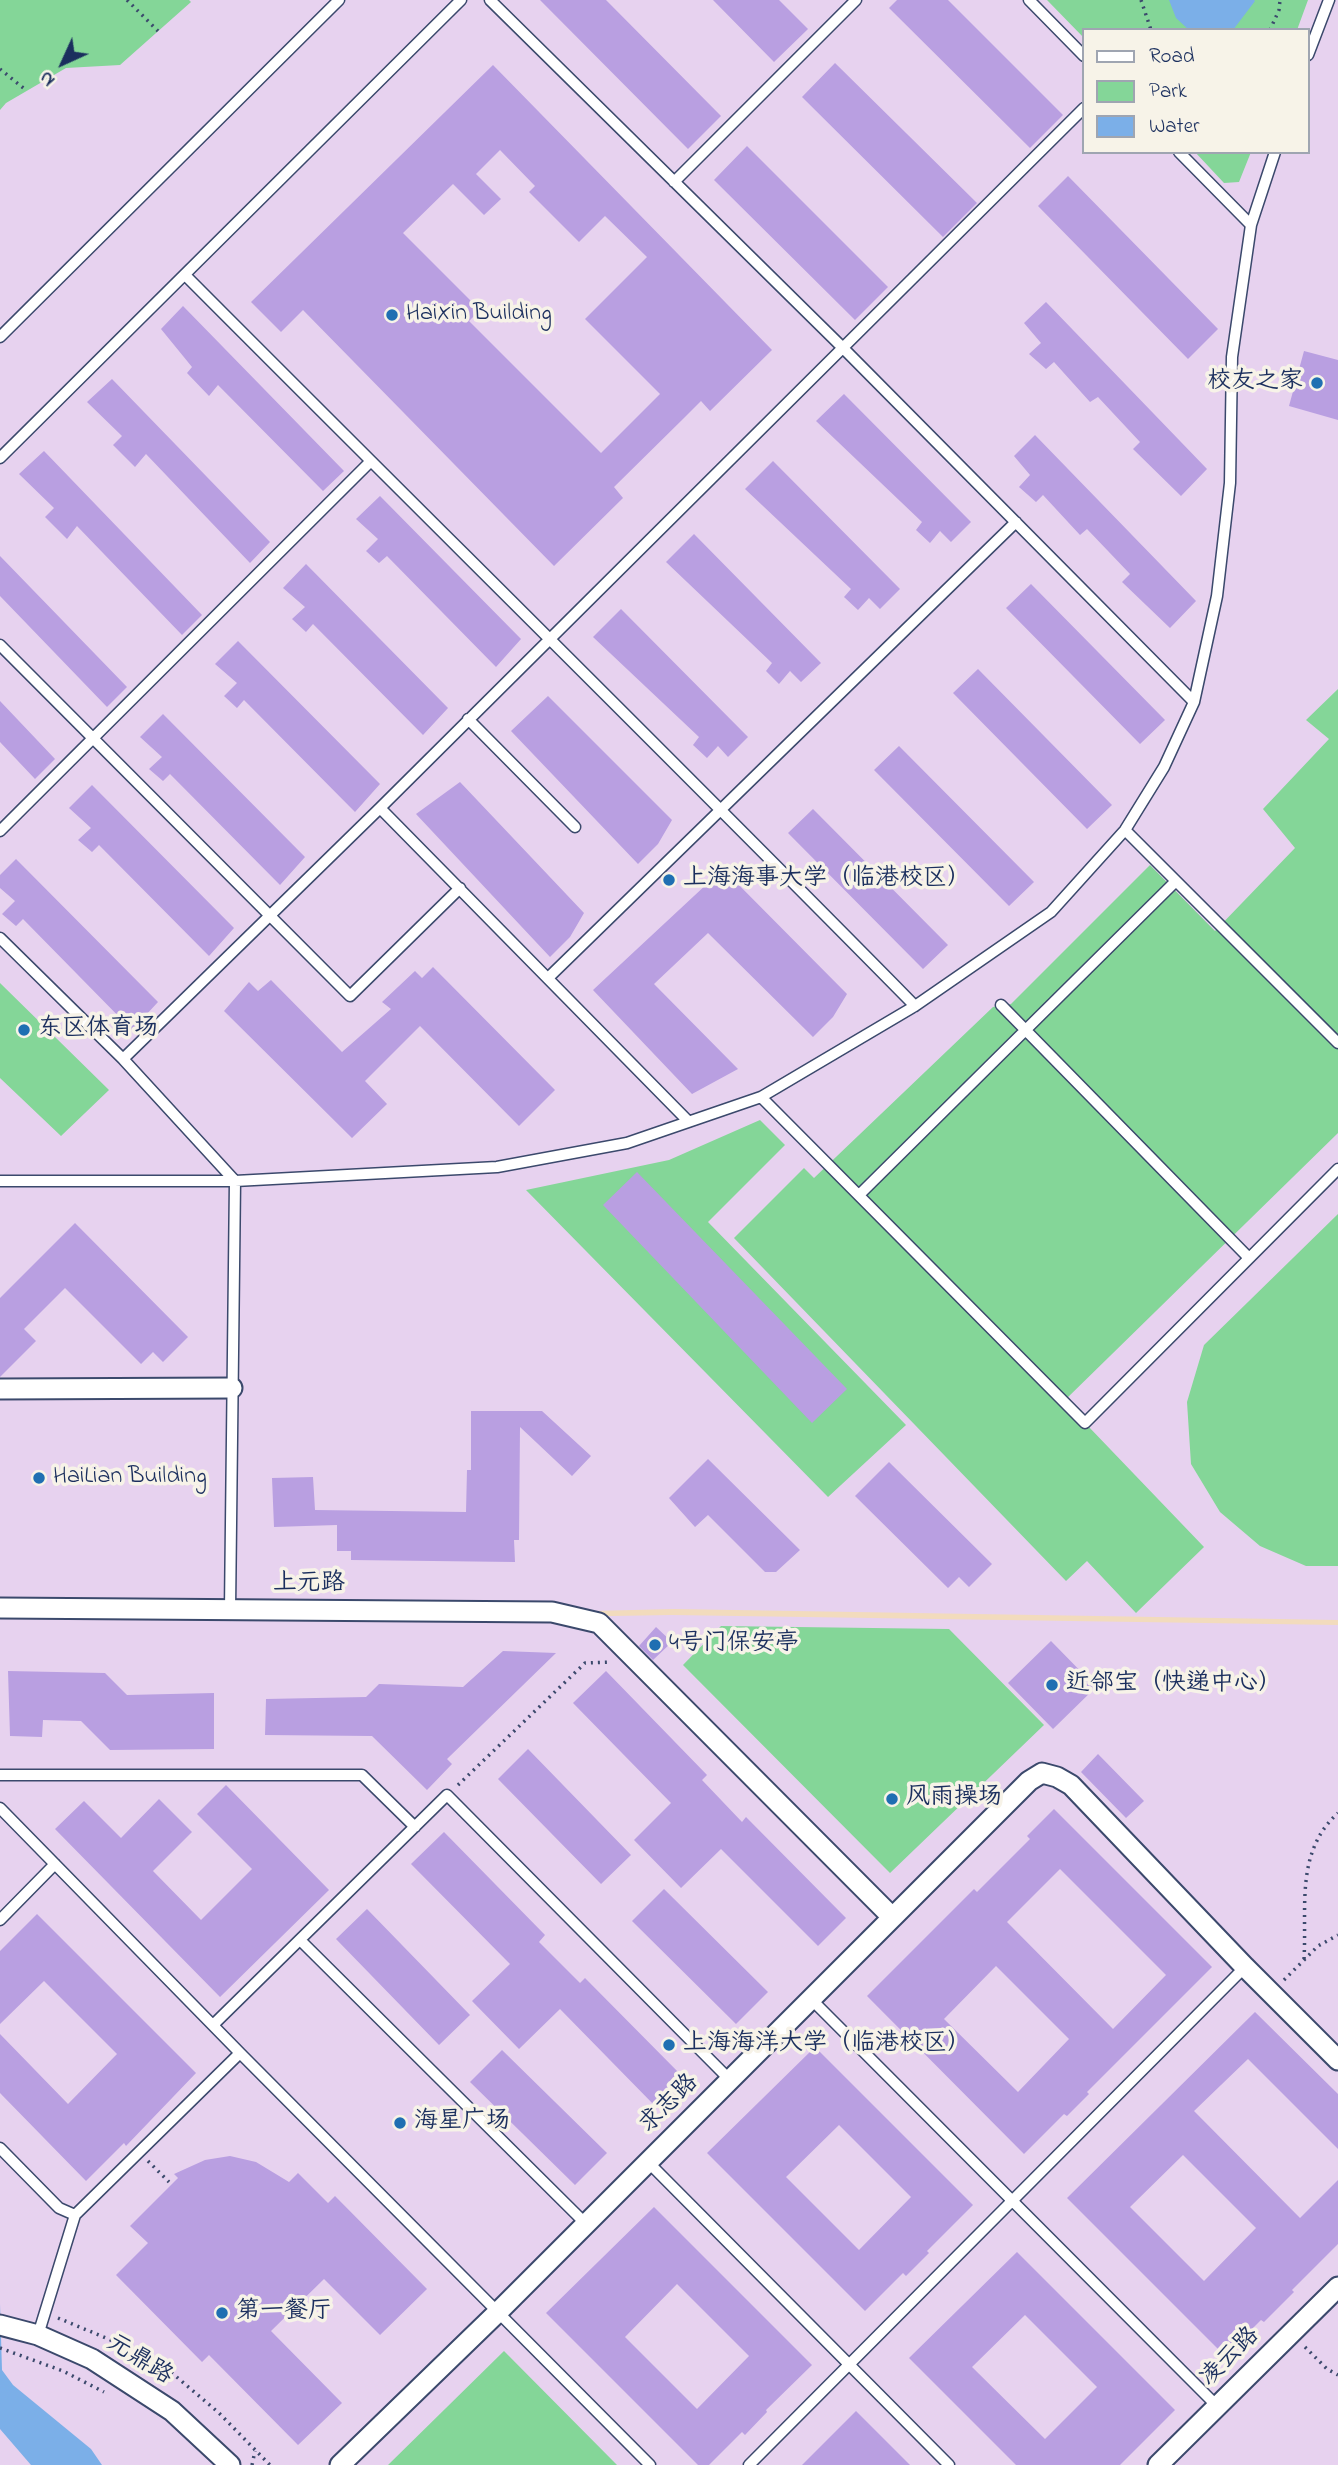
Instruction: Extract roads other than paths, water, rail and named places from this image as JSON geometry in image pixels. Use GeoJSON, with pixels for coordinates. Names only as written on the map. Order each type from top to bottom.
{"type":"FeatureCollection","features":[{"type":"Feature","properties":{"kind":"street"},"geometry":{"type":"LineString","coordinates":[[0,1389],[232,1388]]}},
{"type":"Feature","properties":{"kind":"street","name":"上元路"},"geometry":{"type":"LineString","coordinates":[[0,1608],[552,1612],[599,1623],[892,1917]]}},
{"type":"Feature","properties":{"kind":"street","name":"求志路"},"geometry":{"type":"LineString","coordinates":[[340,2465],[497,2313],[892,1917],[1029,1782],[1042,1773],[1057,1777],[1070,1785],[1245,1967]]}},
{"type":"Feature","properties":{"kind":"street"},"geometry":{"type":"LineString","coordinates":[[1245,1967],[1338,2060]]}},
{"type":"Feature","properties":{"kind":"street","name":"凌云路"},"geometry":{"type":"LineString","coordinates":[[1158,2465],[1338,2287]]}},
{"type":"Feature","properties":{"kind":"street","name":"元鼎路"},"geometry":{"type":"LineString","coordinates":[[3,2326],[38,2335],[92,2360],[173,2411],[230,2465]]}},
{"type":"Feature","properties":{"kind":"lane"},"geometry":{"type":"LineString","coordinates":[[0,337],[339,0]]}},
{"type":"Feature","properties":{"kind":"lane"},"geometry":{"type":"LineString","coordinates":[[0,458],[461,0]]}},
{"type":"Feature","properties":{"kind":"lane"},"geometry":{"type":"LineString","coordinates":[[490,0],[842,347],[1194,702]]}},
{"type":"Feature","properties":{"kind":"lane"},"geometry":{"type":"LineString","coordinates":[[674,182],[856,0]]}},
{"type":"Feature","properties":{"kind":"lane"},"geometry":{"type":"LineString","coordinates":[[1029,0],[1082,53]]}},
{"type":"Feature","properties":{"kind":"lane"},"geometry":{"type":"LineString","coordinates":[[1310,50],[1329,0]]}},
{"type":"Feature","properties":{"kind":"lane"},"geometry":{"type":"LineString","coordinates":[[123,1059],[380,808],[1082,110]]}},
{"type":"Feature","properties":{"kind":"lane"},"geometry":{"type":"LineString","coordinates":[[1181,154],[1251,225]]}},
{"type":"Feature","properties":{"kind":"lane"},"geometry":{"type":"LineString","coordinates":[[0,1181],[235,1181],[497,1167],[627,1143],[761,1097],[915,1006],[1051,912],[1125,830],[1164,767],[1194,702],[1219,583],[1230,483],[1233,357],[1251,225],[1274,154]]}},
{"type":"Feature","properties":{"kind":"lane"},"geometry":{"type":"LineString","coordinates":[[185,275],[548,639],[722,809],[915,1006]]}},
{"type":"Feature","properties":{"kind":"lane"},"geometry":{"type":"LineString","coordinates":[[0,831],[371,461]]}},
{"type":"Feature","properties":{"kind":"lane"},"geometry":{"type":"LineString","coordinates":[[548,978],[1016,522]]}},
{"type":"Feature","properties":{"kind":"lane"},"geometry":{"type":"LineString","coordinates":[[0,645],[350,996],[460,888]]}},
{"type":"Feature","properties":{"kind":"lane"},"geometry":{"type":"LineString","coordinates":[[468,719],[575,827]]}},
{"type":"Feature","properties":{"kind":"lane"},"geometry":{"type":"LineString","coordinates":[[380,808],[688,1121]]}},
{"type":"Feature","properties":{"kind":"lane"},"geometry":{"type":"LineString","coordinates":[[1125,830],[1338,1043]]}},
{"type":"Feature","properties":{"kind":"lane"},"geometry":{"type":"LineString","coordinates":[[859,1195],[1176,881]]}},
{"type":"Feature","properties":{"kind":"lane"},"geometry":{"type":"LineString","coordinates":[[0,938],[123,1059],[235,1181],[230,1609]]}},
{"type":"Feature","properties":{"kind":"lane"},"geometry":{"type":"LineString","coordinates":[[1001,1005],[1249,1258]]}},
{"type":"Feature","properties":{"kind":"lane"},"geometry":{"type":"LineString","coordinates":[[761,1097],[1085,1423],[1338,1169]]}},
{"type":"Feature","properties":{"kind":"lane"},"geometry":{"type":"LineString","coordinates":[[0,1774],[362,1775],[415,1827]]}},
{"type":"Feature","properties":{"kind":"lane"},"geometry":{"type":"LineString","coordinates":[[213,2025],[447,1795],[730,2080]]}},
{"type":"Feature","properties":{"kind":"lane"},"geometry":{"type":"LineString","coordinates":[[0,1808],[650,2465]]}},
{"type":"Feature","properties":{"kind":"lane"},"geometry":{"type":"LineString","coordinates":[[0,1920],[55,1864]]}},
{"type":"Feature","properties":{"kind":"lane"},"geometry":{"type":"LineString","coordinates":[[300,1940],[585,2223]]}},
{"type":"Feature","properties":{"kind":"lane"},"geometry":{"type":"LineString","coordinates":[[749,2465],[1014,2202],[1245,1967]]}},
{"type":"Feature","properties":{"kind":"lane"},"geometry":{"type":"LineString","coordinates":[[811,1999],[1217,2406]]}},
{"type":"Feature","properties":{"kind":"lane"},"geometry":{"type":"LineString","coordinates":[[38,2335],[75,2215],[240,2053]]}},
{"type":"Feature","properties":{"kind":"lane"},"geometry":{"type":"LineString","coordinates":[[0,2148],[59,2207],[75,2215]]}},
{"type":"Feature","properties":{"kind":"lane"},"geometry":{"type":"LineString","coordinates":[[648,2162],[949,2465]]}},
{"type":"Feature","properties":{"kind":"water"},"geometry":{"type":"Polygon","coordinates":[[[1169,0],[1255,1],[1235,28],[1187,28],[1176,18],[1169,0]]]}},
{"type":"Feature","properties":{"kind":"water"},"geometry":{"type":"Polygon","coordinates":[[[0,2304],[2,2370],[13,2385],[91,2449],[102,2465],[31,2465],[0,2429],[0,2304]]]}},
{"type":"Feature","properties":{"kind":"place","name":"HaiXin Building"},"geometry":{"type":"Point","coordinates":[392,315]}},
{"type":"Feature","properties":{"kind":"place","name":"校友之家"},"geometry":{"type":"Point","coordinates":[1317,383]}},
{"type":"Feature","properties":{"kind":"place","name":"上海海事大学（临港校区）"},"geometry":{"type":"Point","coordinates":[669,880]}},
{"type":"Feature","properties":{"kind":"place","name":"东区体育场"},"geometry":{"type":"Point","coordinates":[24,1030]}},
{"type":"Feature","properties":{"kind":"place","name":"HaiLian Building"},"geometry":{"type":"Point","coordinates":[39,1478]}},
{"type":"Feature","properties":{"kind":"place","name":"4号门保安亭"},"geometry":{"type":"Point","coordinates":[655,1645]}},
{"type":"Feature","properties":{"kind":"place","name":"近邻宝（快递中心）"},"geometry":{"type":"Point","coordinates":[1052,1685]}},
{"type":"Feature","properties":{"kind":"place","name":"风雨操场"},"geometry":{"type":"Point","coordinates":[892,1799]}},
{"type":"Feature","properties":{"kind":"place","name":"上海海洋大学（临港校区）"},"geometry":{"type":"Point","coordinates":[669,2045]}},
{"type":"Feature","properties":{"kind":"place","name":"海星广场"},"geometry":{"type":"Point","coordinates":[400,2123]}},
{"type":"Feature","properties":{"kind":"place","name":"第一餐厅"},"geometry":{"type":"Point","coordinates":[222,2313]}}]}
